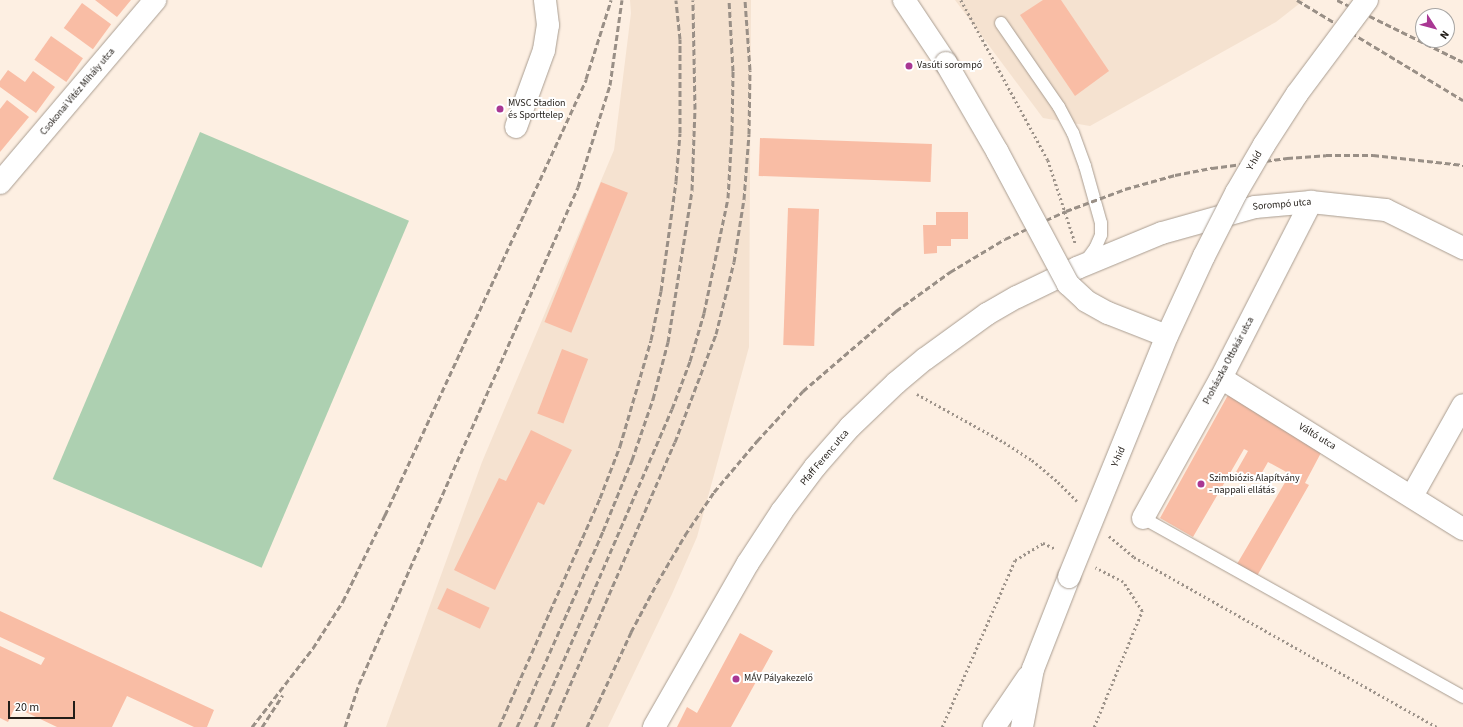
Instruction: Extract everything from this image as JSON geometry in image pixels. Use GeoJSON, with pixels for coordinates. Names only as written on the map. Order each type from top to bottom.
{"type":"FeatureCollection","features":[{"type":"Feature","properties":{"kind":"street","name":"Csokonai Vitéz Mihály utca"},"geometry":{"type":"LineString","coordinates":[[0,183],[155,0]]}},
{"type":"Feature","properties":{"kind":"street"},"geometry":{"type":"LineString","coordinates":[[516,127],[544,50],[548,25],[545,0]]}},
{"type":"Feature","properties":{"kind":"street"},"geometry":{"type":"LineString","coordinates":[[904,0],[946,63],[997,151],[1068,284],[1086,301],[1108,313],[1167,336]]}},
{"type":"Feature","properties":{"kind":"street","name":"Y-híd"},"geometry":{"type":"LineString","coordinates":[[1033,669],[1167,336],[1204,256],[1264,144],[1302,88],[1367,0]]}},
{"type":"Feature","properties":{"kind":"street","name":"Sorompó utca"},"geometry":{"type":"LineString","coordinates":[[1077,268],[1162,233],[1216,217],[1255,207],[1311,202],[1386,210],[1463,248]]}},
{"type":"Feature","properties":{"kind":"street","name":"Prohászka Ottokár utca"},"geometry":{"type":"LineString","coordinates":[[1143,518],[1221,378],[1311,202]]}},
{"type":"Feature","properties":{"kind":"street","name":"Pfaff Ferenc utca"},"geometry":{"type":"LineString","coordinates":[[654,727],[748,563],[782,511],[815,467],[850,427],[896,383],[925,358],[987,314],[1017,297],[1077,268]]}},
{"type":"Feature","properties":{"kind":"street","name":"Váltó utca"},"geometry":{"type":"LineString","coordinates":[[1221,378],[1463,529]]}},
{"type":"Feature","properties":{"kind":"street"},"geometry":{"type":"LineString","coordinates":[[1412,496],[1463,405]]}},
{"type":"Feature","properties":{"kind":"street"},"geometry":{"type":"LineString","coordinates":[[994,727],[1033,669]]}},
{"type":"Feature","properties":{"kind":"street"},"geometry":{"type":"LineString","coordinates":[[1022,727],[1033,669]]}},
{"type":"Feature","properties":{"kind":"lane"},"geometry":{"type":"LineString","coordinates":[[1001,23],[1059,107],[1073,133],[1090,180],[1101,223],[1101,235],[1096,247],[1088,259],[1077,268]]}},
{"type":"Feature","properties":{"kind":"lane"},"geometry":{"type":"LineString","coordinates":[[1143,518],[1463,697]]}},
{"type":"Feature","properties":{"kind":"path"},"geometry":{"type":"LineString","coordinates":[[961,0],[1048,160],[1075,239],[1077,268]]}},
{"type":"Feature","properties":{"kind":"path"},"geometry":{"type":"LineString","coordinates":[[896,383],[1004,442],[1032,460],[1058,482],[1081,506]]}},
{"type":"Feature","properties":{"kind":"path"},"geometry":{"type":"LineString","coordinates":[[1107,534],[1134,557],[1437,727]]}},
{"type":"Feature","properties":{"kind":"shaded area"},"geometry":{"type":"Polygon","coordinates":[[[630,0],[751,0],[749,347],[697,537],[672,594],[608,727],[386,727],[482,462],[614,150],[631,13],[630,0]]]}},
{"type":"Feature","properties":{"kind":"shaded area"},"geometry":{"type":"Polygon","coordinates":[[[955,0],[1304,0],[1276,22],[1090,126],[1043,118],[955,0]]]}},
{"type":"Feature","properties":{"kind":"green space"},"geometry":{"type":"Polygon","coordinates":[[[200,132],[409,221],[262,568],[53,479],[200,132]]]}},
{"type":"Feature","properties":{"kind":"building"},"geometry":{"type":"Polygon","coordinates":[[[95,0],[131,0],[117,17],[95,0]]]}},
{"type":"Feature","properties":{"kind":"building"},"geometry":{"type":"Polygon","coordinates":[[[1043,0],[1061,0],[1109,71],[1075,96],[1020,15],[1043,0]]]}},
{"type":"Feature","properties":{"kind":"building"},"geometry":{"type":"Polygon","coordinates":[[[82,3],[111,24],[93,49],[64,28],[82,3]]]}},
{"type":"Feature","properties":{"kind":"building"},"geometry":{"type":"Polygon","coordinates":[[[51,36],[83,58],[66,82],[34,60],[51,36]]]}},
{"type":"Feature","properties":{"kind":"building"},"geometry":{"type":"Polygon","coordinates":[[[8,70],[25,82],[33,71],[55,87],[36,113],[0,87],[0,81],[8,70]]]}},
{"type":"Feature","properties":{"kind":"building"},"geometry":{"type":"Polygon","coordinates":[[[7,100],[29,117],[0,152],[0,109],[7,100]]]}},
{"type":"Feature","properties":{"kind":"building"},"geometry":{"type":"Polygon","coordinates":[[[760,138],[932,144],[931,182],[759,176],[760,138]]]}},
{"type":"Feature","properties":{"kind":"building"},"geometry":{"type":"Polygon","coordinates":[[[601,182],[628,193],[571,333],[544,322],[601,182]]]}},
{"type":"Feature","properties":{"kind":"building"},"geometry":{"type":"Polygon","coordinates":[[[788,208],[819,209],[814,346],[783,345],[788,208]]]}},
{"type":"Feature","properties":{"kind":"building"},"geometry":{"type":"Polygon","coordinates":[[[936,212],[968,212],[968,239],[951,239],[951,246],[937,246],[937,253],[924,254],[923,225],[936,225],[936,212]]]}},
{"type":"Feature","properties":{"kind":"building"},"geometry":{"type":"Polygon","coordinates":[[[562,349],[588,359],[563,423],[537,413],[562,349]]]}},
{"type":"Feature","properties":{"kind":"building","name":"Szimbiózis Alapítvány - nappali ellátás"},"geometry":{"type":"Polygon","coordinates":[[[1228,395],[1323,449],[1305,483],[1309,485],[1257,576],[1237,564],[1290,474],[1268,462],[1256,483],[1236,472],[1248,451],[1244,449],[1193,537],[1160,518],[1228,395]]]}},
{"type":"Feature","properties":{"kind":"building"},"geometry":{"type":"Polygon","coordinates":[[[531,430],[572,450],[544,505],[538,502],[495,590],[454,570],[499,478],[506,481],[531,430]]]}},
{"type":"Feature","properties":{"kind":"building"},"geometry":{"type":"Polygon","coordinates":[[[447,588],[490,608],[480,629],[437,609],[447,588]]]}},
{"type":"Feature","properties":{"kind":"building"},"geometry":{"type":"Polygon","coordinates":[[[0,611],[214,710],[207,727],[194,727],[127,696],[112,727],[57,727],[15,707],[8,722],[0,718],[0,646],[41,665],[45,658],[0,637],[0,611]]]}},
{"type":"Feature","properties":{"kind":"building","name":"MÁV Pályakezelő"},"geometry":{"type":"Polygon","coordinates":[[[740,633],[773,651],[731,727],[677,727],[687,707],[697,713],[740,633]]]}},
{"type":"Feature","properties":{"kind":"railway"},"geometry":{"type":"LineString","coordinates":[[252,727],[313,648],[343,601],[385,515],[586,79],[611,0]]}},
{"type":"Feature","properties":{"kind":"railway"},"geometry":{"type":"LineString","coordinates":[[345,727],[359,684],[578,187],[610,85],[622,0]]}},
{"type":"Feature","properties":{"kind":"railway"},"geometry":{"type":"LineString","coordinates":[[499,727],[600,498],[620,446],[651,340],[661,291],[676,181],[680,133],[680,39],[676,0]]}},
{"type":"Feature","properties":{"kind":"railway"},"geometry":{"type":"LineString","coordinates":[[517,727],[603,531],[632,460],[653,399],[668,342],[692,190],[695,109],[693,0]]}},
{"type":"Feature","properties":{"kind":"railway"},"geometry":{"type":"LineString","coordinates":[[535,727],[672,409],[690,361],[704,313],[728,198],[732,131],[733,71],[729,0]]}},
{"type":"Feature","properties":{"kind":"railway"},"geometry":{"type":"LineString","coordinates":[[552,727],[675,442],[716,334],[734,262],[744,199],[749,134],[750,70],[745,0]]}},
{"type":"Feature","properties":{"kind":"railway"},"geometry":{"type":"LineString","coordinates":[[1297,0],[1463,100]]}},
{"type":"Feature","properties":{"kind":"railway"},"geometry":{"type":"LineString","coordinates":[[1337,0],[1463,62]]}},
{"type":"Feature","properties":{"kind":"railway"},"geometry":{"type":"LineString","coordinates":[[587,727],[631,632],[657,583],[685,535],[714,492],[757,441],[803,391],[896,311],[950,272],[1005,239],[1066,211],[1125,189],[1175,175],[1212,168],[1287,158],[1326,155],[1373,155],[1463,165]]}},
{"type":"Feature","properties":{"kind":"railway"},"geometry":{"type":"LineString","coordinates":[[262,727],[283,695]]}},
{"type":"Feature","properties":{"kind":"place","name":"Vasúti sorompó"},"geometry":{"type":"Point","coordinates":[909,66]}},
{"type":"Feature","properties":{"kind":"place","name":"MVSC Stadion és Sporttelep"},"geometry":{"type":"Point","coordinates":[500,109]}},
{"type":"Feature","properties":{"kind":"place","name":"Szimbiózis Alapítvány - nappali ellátás"},"geometry":{"type":"Point","coordinates":[1201,484]}},
{"type":"Feature","properties":{"kind":"place","name":"MÁV Pályakezelő"},"geometry":{"type":"Point","coordinates":[736,679]}}]}
